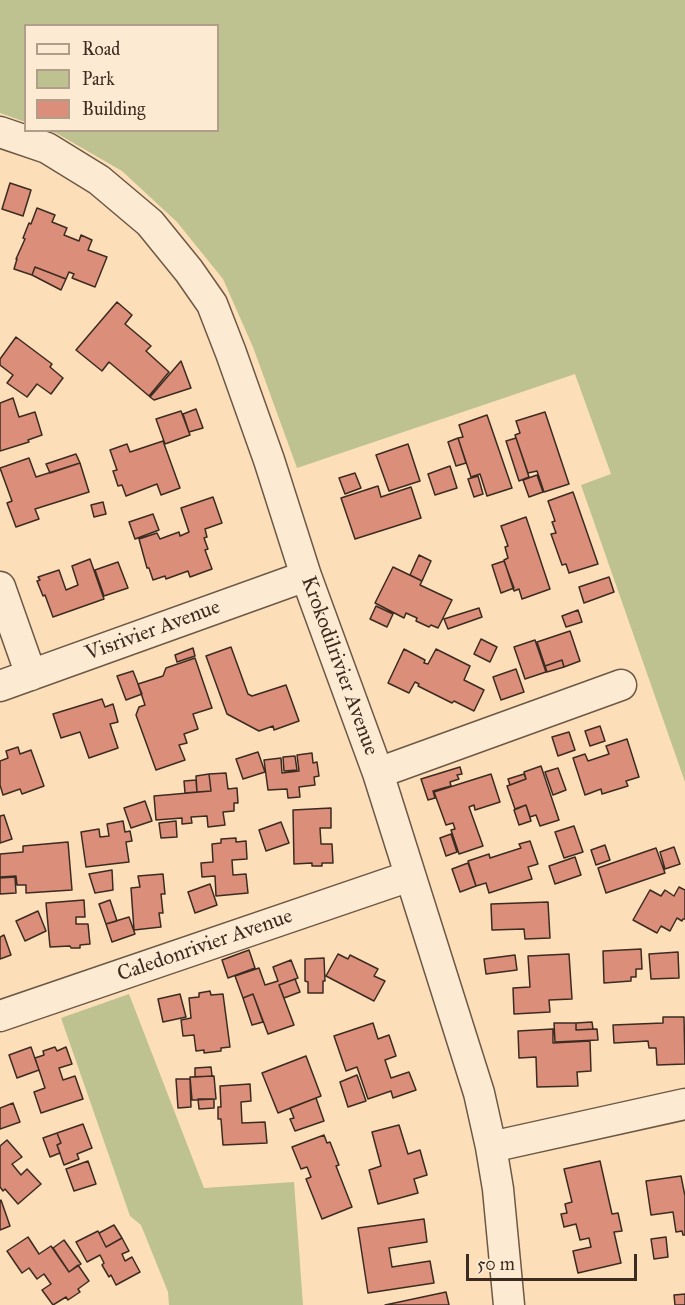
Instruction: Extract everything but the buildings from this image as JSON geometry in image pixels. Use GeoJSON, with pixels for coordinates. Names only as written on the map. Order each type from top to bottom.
{"type":"FeatureCollection","features":[{"type":"Feature","properties":{"kind":"street","name":"Krokodilrivier Avenue"},"geometry":{"type":"LineString","coordinates":[[0,132],[47,148],[99,180],[150,224],[189,271],[212,304],[269,460],[306,576],[378,773],[479,1093],[498,1189],[509,1305]]}},
{"type":"Feature","properties":{"kind":"street","name":"Visrivier Avenue"},"geometry":{"type":"LineString","coordinates":[[0,686],[306,576]]}},
{"type":"Feature","properties":{"kind":"street"},"geometry":{"type":"LineString","coordinates":[[0,587],[31,675]]}},
{"type":"Feature","properties":{"kind":"street"},"geometry":{"type":"LineString","coordinates":[[378,773],[621,685]]}},
{"type":"Feature","properties":{"kind":"street","name":"Caledonrivier Avenue"},"geometry":{"type":"LineString","coordinates":[[0,1016],[410,876]]}},
{"type":"Feature","properties":{"kind":"street"},"geometry":{"type":"LineString","coordinates":[[491,1147],[685,1104]]}},
{"type":"Feature","properties":{"kind":"green space"},"geometry":{"type":"Polygon","coordinates":[[[0,0],[685,0],[685,782],[581,485],[611,474],[575,374],[297,468],[253,347],[223,279],[177,222],[122,171],[52,132],[219,132],[219,24],[24,24],[24,122],[0,113],[0,0]]]}},
{"type":"Feature","properties":{"kind":"green space"},"geometry":{"type":"Polygon","coordinates":[[[129,994],[204,1188],[294,1182],[303,1305],[169,1305],[168,1292],[141,1225],[130,1216],[61,1018],[129,994]]]}}]}
